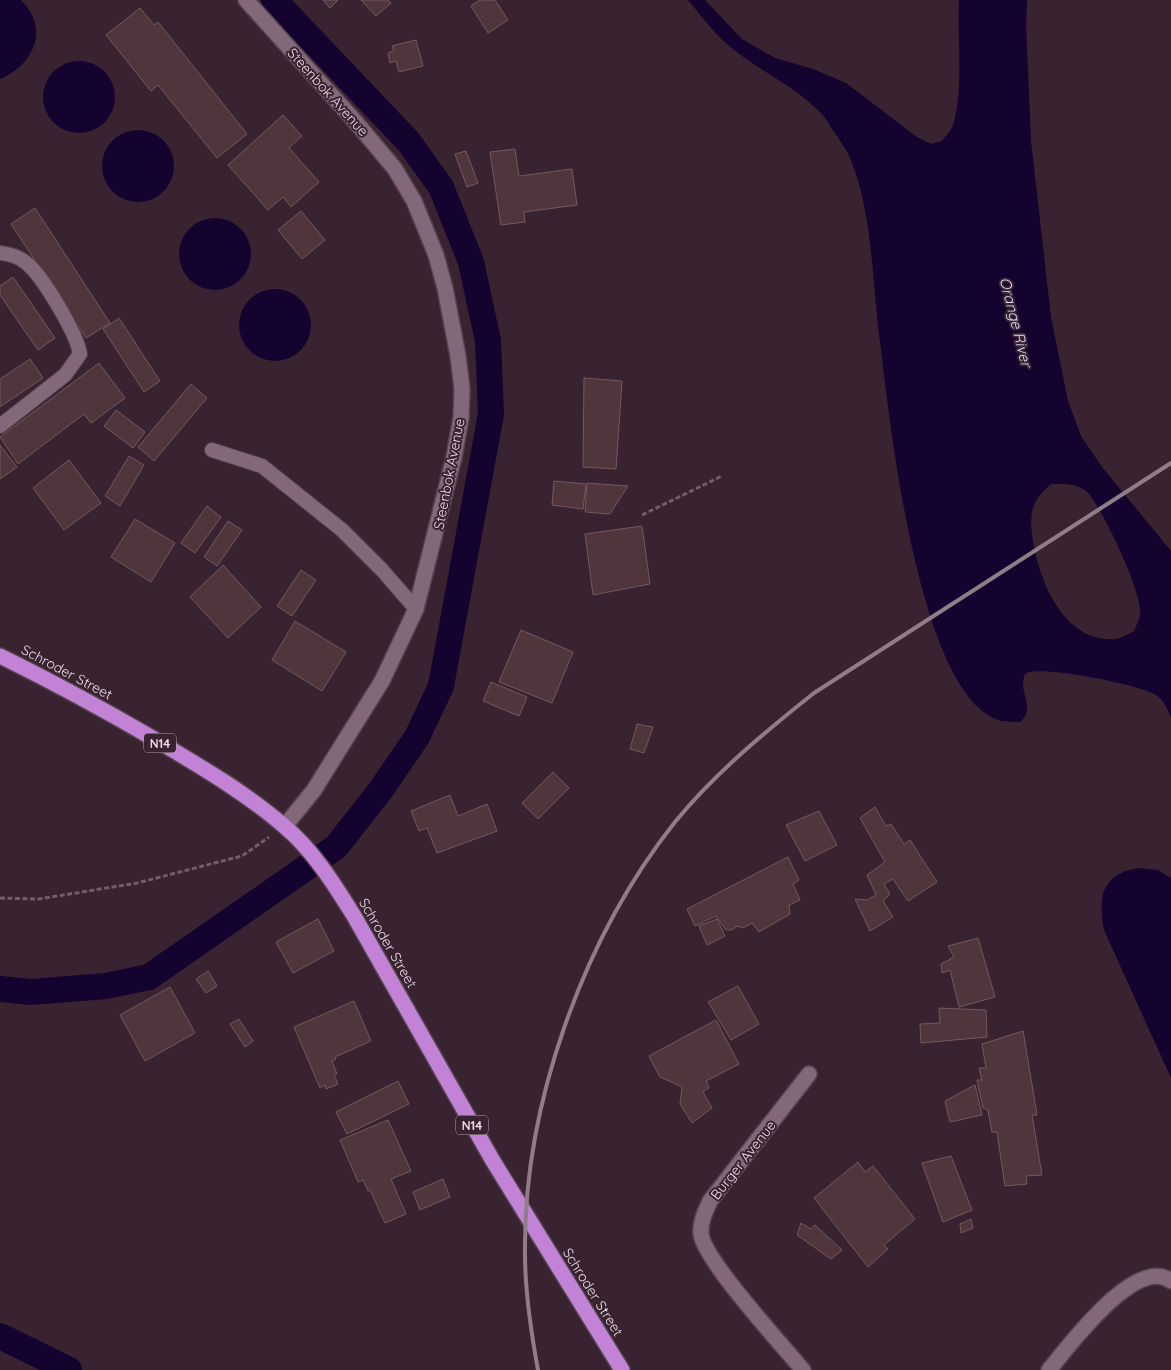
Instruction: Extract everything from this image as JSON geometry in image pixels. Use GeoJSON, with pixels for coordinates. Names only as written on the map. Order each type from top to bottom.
{"type":"FeatureCollection","features":[{"type":"Feature","properties":{"kind":"highway","name":"Schroder Street"},"geometry":{"type":"LineString","coordinates":[[0,656],[79,695],[213,774],[285,826],[307,849],[328,876],[354,916],[493,1161],[622,1370]]}},
{"type":"Feature","properties":{"kind":"street","name":"Steenbok Avenue"},"geometry":{"type":"LineString","coordinates":[[246,0],[394,169],[414,201],[436,255],[451,314],[462,389],[461,418],[437,532],[416,609],[382,681],[314,790],[285,826]]}},
{"type":"Feature","properties":{"kind":"street","name":"Burger Avenue"},"geometry":{"type":"LineString","coordinates":[[803,1370],[720,1270],[704,1246],[701,1224],[710,1201],[810,1074]]}},
{"type":"Feature","properties":{"kind":"street"},"geometry":{"type":"LineString","coordinates":[[1049,1370],[1089,1322],[1136,1281],[1153,1275],[1171,1281]]}},
{"type":"Feature","properties":{"kind":"lane"},"geometry":{"type":"LineString","coordinates":[[0,253],[17,257],[30,266],[72,328],[80,354],[65,375],[0,426]]}},
{"type":"Feature","properties":{"kind":"lane"},"geometry":{"type":"LineString","coordinates":[[212,450],[262,466],[342,530],[382,570],[416,609]]}},
{"type":"Feature","properties":{"kind":"path"},"geometry":{"type":"LineString","coordinates":[[642,515],[722,476]]}},
{"type":"Feature","properties":{"kind":"path"},"geometry":{"type":"LineString","coordinates":[[0,898],[39,899],[137,883],[242,856],[285,826]]}},
{"type":"Feature","properties":{"kind":"water"},"geometry":{"type":"Polygon","coordinates":[[[0,0],[21,0],[30,11],[35,23],[36,34],[34,45],[22,65],[0,79],[0,0]]]}},
{"type":"Feature","properties":{"kind":"water","name":"Orange River"},"geometry":{"type":"Polygon","coordinates":[[[688,0],[705,0],[742,39],[775,58],[813,69],[846,83],[917,137],[931,144],[942,141],[947,135],[953,125],[956,111],[959,80],[959,0],[1027,0],[1026,25],[1031,141],[1051,317],[1068,401],[1081,436],[1102,467],[1171,551],[1171,718],[1167,709],[1156,695],[1111,681],[1068,674],[1034,672],[1025,674],[1023,687],[1027,711],[1020,722],[994,719],[965,692],[944,653],[926,602],[912,545],[891,429],[877,319],[871,248],[858,179],[850,158],[846,149],[820,112],[800,94],[727,45],[688,0]],[[1051,484],[1039,496],[1031,516],[1034,547],[1043,579],[1050,595],[1059,610],[1083,632],[1098,638],[1116,639],[1123,637],[1134,631],[1140,613],[1135,587],[1119,548],[1092,497],[1085,490],[1073,485],[1051,484]]]}},
{"type":"Feature","properties":{"kind":"water"},"geometry":{"type":"Polygon","coordinates":[[[79,61],[99,67],[109,77],[115,97],[109,117],[99,127],[79,133],[59,127],[49,117],[43,97],[49,77],[59,67],[79,61]]]}},
{"type":"Feature","properties":{"kind":"water"},"geometry":{"type":"Polygon","coordinates":[[[138,130],[158,136],[168,146],[174,166],[168,186],[158,196],[138,202],[118,196],[108,186],[102,166],[108,146],[118,136],[138,130]]]}},
{"type":"Feature","properties":{"kind":"water"},"geometry":{"type":"Polygon","coordinates":[[[215,218],[235,224],[245,234],[251,254],[245,274],[235,284],[215,290],[195,284],[185,274],[179,254],[185,234],[195,224],[215,218]]]}},
{"type":"Feature","properties":{"kind":"water"},"geometry":{"type":"Polygon","coordinates":[[[275,289],[295,295],[305,305],[311,325],[305,345],[295,355],[275,361],[255,355],[245,345],[239,325],[245,305],[255,295],[275,289]]]}},
{"type":"Feature","properties":{"kind":"water"},"geometry":{"type":"Polygon","coordinates":[[[1139,868],[1158,870],[1171,878],[1171,1078],[1104,930],[1102,918],[1102,897],[1110,882],[1126,871],[1139,868]]]}},
{"type":"Feature","properties":{"kind":"building"},"geometry":{"type":"Polygon","coordinates":[[[323,0],[338,0],[330,8],[323,0]]]}},
{"type":"Feature","properties":{"kind":"building"},"geometry":{"type":"Polygon","coordinates":[[[361,0],[388,0],[391,3],[376,16],[361,0]]]}},
{"type":"Feature","properties":{"kind":"building"},"geometry":{"type":"Polygon","coordinates":[[[480,0],[495,0],[508,20],[488,33],[471,6],[480,0]]]}},
{"type":"Feature","properties":{"kind":"building"},"geometry":{"type":"Polygon","coordinates":[[[140,8],[154,25],[158,22],[247,134],[217,158],[158,85],[151,91],[106,35],[140,8]]]}},
{"type":"Feature","properties":{"kind":"building"},"geometry":{"type":"Polygon","coordinates":[[[416,40],[423,66],[399,72],[396,61],[390,63],[388,53],[394,51],[392,46],[416,40]]]}},
{"type":"Feature","properties":{"kind":"building"},"geometry":{"type":"Polygon","coordinates":[[[283,115],[302,136],[289,148],[319,182],[291,207],[283,197],[268,210],[228,165],[283,115]]]}},
{"type":"Feature","properties":{"kind":"building"},"geometry":{"type":"Polygon","coordinates":[[[515,149],[519,176],[572,169],[577,205],[524,212],[525,222],[501,225],[490,152],[515,149]]]}},
{"type":"Feature","properties":{"kind":"building"},"geometry":{"type":"Polygon","coordinates":[[[466,151],[478,183],[467,187],[455,154],[466,151]]]}},
{"type":"Feature","properties":{"kind":"building"},"geometry":{"type":"Polygon","coordinates":[[[35,208],[110,323],[86,338],[11,224],[35,208]]]}},
{"type":"Feature","properties":{"kind":"building"},"geometry":{"type":"Polygon","coordinates":[[[301,211],[325,240],[302,259],[278,230],[301,211]]]}},
{"type":"Feature","properties":{"kind":"building"},"geometry":{"type":"Polygon","coordinates":[[[13,277],[55,338],[38,350],[0,295],[0,286],[13,277]]]}},
{"type":"Feature","properties":{"kind":"building"},"geometry":{"type":"Polygon","coordinates":[[[119,318],[160,381],[144,392],[103,329],[119,318]]]}},
{"type":"Feature","properties":{"kind":"building"},"geometry":{"type":"Polygon","coordinates":[[[30,359],[43,378],[0,407],[0,379],[30,359]]]}},
{"type":"Feature","properties":{"kind":"building"},"geometry":{"type":"Polygon","coordinates":[[[99,363],[125,398],[91,423],[84,414],[18,464],[0,437],[99,363]]]}},
{"type":"Feature","properties":{"kind":"building"},"geometry":{"type":"Polygon","coordinates":[[[584,378],[622,381],[616,469],[583,467],[584,378]]]}},
{"type":"Feature","properties":{"kind":"building"},"geometry":{"type":"Polygon","coordinates":[[[191,384],[207,398],[154,461],[138,447],[191,384]]]}},
{"type":"Feature","properties":{"kind":"building"},"geometry":{"type":"Polygon","coordinates":[[[116,410],[145,432],[133,448],[104,426],[116,410]]]}},
{"type":"Feature","properties":{"kind":"building"},"geometry":{"type":"Polygon","coordinates":[[[0,445],[17,467],[0,479],[0,445]]]}},
{"type":"Feature","properties":{"kind":"building"},"geometry":{"type":"Polygon","coordinates":[[[129,456],[144,465],[120,506],[105,496],[129,456]]]}},
{"type":"Feature","properties":{"kind":"building"},"geometry":{"type":"Polygon","coordinates":[[[69,460],[101,503],[64,530],[33,488],[69,460]]]}},
{"type":"Feature","properties":{"kind":"building"},"geometry":{"type":"Polygon","coordinates":[[[554,481],[586,484],[583,509],[552,505],[554,481]]]}},
{"type":"Feature","properties":{"kind":"building"},"geometry":{"type":"Polygon","coordinates":[[[587,483],[628,486],[610,514],[585,512],[587,483]]]}},
{"type":"Feature","properties":{"kind":"building"},"geometry":{"type":"Polygon","coordinates":[[[207,506],[221,517],[195,553],[181,543],[207,506]]]}},
{"type":"Feature","properties":{"kind":"building"},"geometry":{"type":"Polygon","coordinates":[[[135,519],[175,543],[151,582],[111,557],[135,519]]]}},
{"type":"Feature","properties":{"kind":"building"},"geometry":{"type":"Polygon","coordinates":[[[228,521],[242,530],[217,566],[204,557],[228,521]]]}},
{"type":"Feature","properties":{"kind":"building"},"geometry":{"type":"Polygon","coordinates":[[[642,526],[650,584],[593,595],[585,534],[642,526]]]}},
{"type":"Feature","properties":{"kind":"building"},"geometry":{"type":"Polygon","coordinates":[[[223,565],[261,607],[228,638],[190,597],[223,565]]]}},
{"type":"Feature","properties":{"kind":"building"},"geometry":{"type":"Polygon","coordinates":[[[301,570],[316,580],[292,616],[277,606],[301,570]]]}},
{"type":"Feature","properties":{"kind":"building"},"geometry":{"type":"Polygon","coordinates":[[[295,621],[346,652],[322,691],[272,660],[295,621]]]}},
{"type":"Feature","properties":{"kind":"building"},"geometry":{"type":"Polygon","coordinates":[[[521,630],[573,652],[552,703],[499,682],[521,630]]]}},
{"type":"Feature","properties":{"kind":"building"},"geometry":{"type":"Polygon","coordinates":[[[491,682],[527,697],[519,716],[483,701],[491,682]]]}},
{"type":"Feature","properties":{"kind":"building"},"geometry":{"type":"Polygon","coordinates":[[[637,724],[653,727],[644,753],[630,749],[637,724]]]}},
{"type":"Feature","properties":{"kind":"building"},"geometry":{"type":"Polygon","coordinates":[[[553,772],[569,788],[538,819],[522,803],[553,772]]]}},
{"type":"Feature","properties":{"kind":"building"},"geometry":{"type":"Polygon","coordinates":[[[450,795],[458,816],[487,804],[497,831],[437,853],[427,828],[419,831],[411,811],[450,795]]]}},
{"type":"Feature","properties":{"kind":"building"},"geometry":{"type":"Polygon","coordinates":[[[875,807],[886,826],[891,824],[904,844],[910,840],[937,882],[908,901],[893,879],[884,884],[890,894],[883,901],[893,917],[870,931],[855,899],[867,900],[876,895],[867,875],[885,862],[860,818],[875,807]]]}},
{"type":"Feature","properties":{"kind":"building"},"geometry":{"type":"Polygon","coordinates":[[[819,811],[837,845],[805,861],[786,825],[819,811]]]}},
{"type":"Feature","properties":{"kind":"building"},"geometry":{"type":"Polygon","coordinates":[[[788,857],[799,880],[793,884],[800,900],[789,905],[790,914],[759,932],[752,923],[743,928],[738,926],[731,930],[726,930],[716,916],[695,926],[687,909],[788,857]]]}},
{"type":"Feature","properties":{"kind":"building"},"geometry":{"type":"Polygon","coordinates":[[[318,919],[334,951],[293,973],[276,942],[318,919]]]}},
{"type":"Feature","properties":{"kind":"building"},"geometry":{"type":"Polygon","coordinates":[[[717,919],[725,936],[707,945],[699,926],[717,919]]]}},
{"type":"Feature","properties":{"kind":"building"},"geometry":{"type":"Polygon","coordinates":[[[978,938],[995,997],[959,1007],[950,970],[942,973],[941,964],[954,957],[948,946],[978,938]]]}},
{"type":"Feature","properties":{"kind":"building"},"geometry":{"type":"Polygon","coordinates":[[[208,971],[217,986],[206,993],[196,979],[208,971]]]}},
{"type":"Feature","properties":{"kind":"building"},"geometry":{"type":"Polygon","coordinates":[[[738,986],[759,1024],[731,1040],[708,1002],[738,986]]]}},
{"type":"Feature","properties":{"kind":"building"},"geometry":{"type":"Polygon","coordinates":[[[170,987],[195,1033],[145,1061],[120,1015],[170,987]]]}},
{"type":"Feature","properties":{"kind":"building"},"geometry":{"type":"Polygon","coordinates":[[[354,1001],[371,1041],[335,1057],[336,1059],[332,1061],[337,1074],[334,1075],[338,1084],[326,1089],[325,1085],[320,1088],[294,1027],[354,1001]]]}},
{"type":"Feature","properties":{"kind":"building"},"geometry":{"type":"Polygon","coordinates":[[[939,1008],[986,1010],[987,1037],[921,1043],[920,1024],[940,1023],[939,1008]]]}},
{"type":"Feature","properties":{"kind":"building"},"geometry":{"type":"Polygon","coordinates":[[[239,1019],[253,1041],[245,1047],[230,1024],[239,1019]]]}},
{"type":"Feature","properties":{"kind":"building"},"geometry":{"type":"Polygon","coordinates":[[[716,1020],[739,1064],[706,1081],[709,1088],[703,1092],[712,1108],[692,1123],[680,1104],[682,1087],[660,1077],[649,1056],[716,1020]]]}},
{"type":"Feature","properties":{"kind":"building"},"geometry":{"type":"Polygon","coordinates":[[[1023,1031],[1037,1115],[1032,1115],[1042,1175],[1026,1176],[1027,1184],[1005,1186],[997,1132],[992,1132],[988,1110],[983,1108],[977,1080],[982,1080],[979,1068],[986,1068],[982,1044],[1023,1031]]]}},
{"type":"Feature","properties":{"kind":"building"},"geometry":{"type":"Polygon","coordinates":[[[398,1081],[409,1104],[347,1134],[336,1112],[398,1081]]]}},
{"type":"Feature","properties":{"kind":"building"},"geometry":{"type":"Polygon","coordinates":[[[975,1085],[982,1115],[950,1122],[945,1101],[975,1085]]]}},
{"type":"Feature","properties":{"kind":"building"},"geometry":{"type":"Polygon","coordinates":[[[388,1120],[411,1171],[391,1179],[406,1214],[385,1223],[370,1190],[368,1191],[363,1180],[358,1182],[340,1140],[388,1120]]]}},
{"type":"Feature","properties":{"kind":"building"},"geometry":{"type":"Polygon","coordinates":[[[951,1156],[972,1210],[943,1222],[922,1163],[951,1156]]]}},
{"type":"Feature","properties":{"kind":"building"},"geometry":{"type":"Polygon","coordinates":[[[858,1162],[865,1172],[873,1166],[915,1219],[884,1245],[888,1249],[868,1267],[814,1198],[858,1162]]]}},
{"type":"Feature","properties":{"kind":"building"},"geometry":{"type":"Polygon","coordinates":[[[443,1179],[450,1197],[420,1210],[413,1192],[443,1179]]]}},
{"type":"Feature","properties":{"kind":"building"},"geometry":{"type":"Polygon","coordinates":[[[971,1219],[973,1228],[961,1233],[960,1224],[971,1219]]]}},
{"type":"Feature","properties":{"kind":"building"},"geometry":{"type":"Polygon","coordinates":[[[801,1223],[811,1229],[815,1225],[842,1250],[831,1259],[797,1235],[801,1223]]]}},
{"type":"Feature","properties":{"kind":"waterway"},"geometry":{"type":"LineString","coordinates":[[0,989],[31,992],[106,986],[149,977],[336,847],[380,791],[417,737],[441,686],[491,414],[488,341],[471,262],[441,187],[408,141],[274,0]]}},
{"type":"Feature","properties":{"kind":"waterway"},"geometry":{"type":"LineString","coordinates":[[0,1336],[69,1370]]}},
{"type":"Feature","properties":{"kind":"railway"},"geometry":{"type":"LineString","coordinates":[[538,1370],[529,1312],[525,1254],[527,1198],[535,1140],[547,1083],[565,1026],[587,971],[612,918],[642,868],[690,804],[759,738],[814,693],[1171,463]]}}]}
